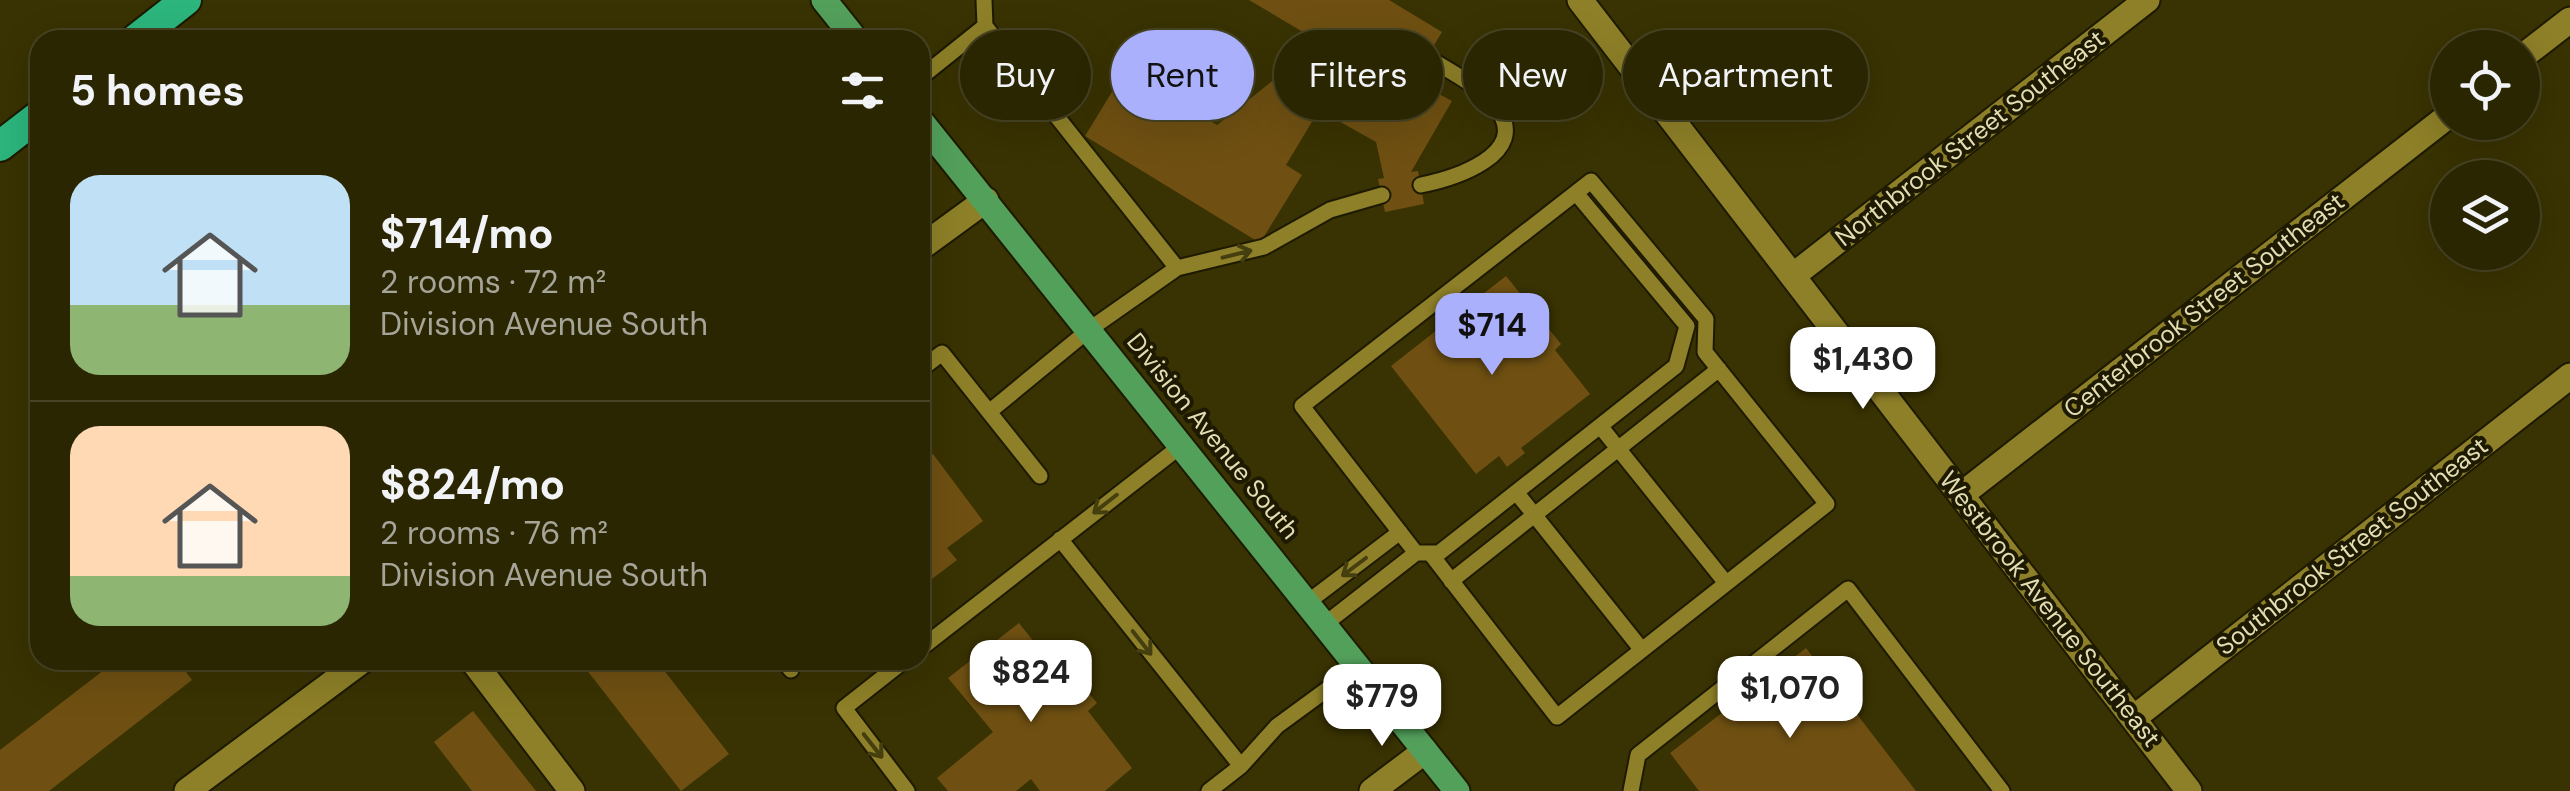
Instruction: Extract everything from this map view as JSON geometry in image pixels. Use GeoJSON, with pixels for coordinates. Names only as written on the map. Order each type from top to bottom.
{"type":"FeatureCollection","features":[{"type":"Feature","properties":{"kind":"highway"},"geometry":{"type":"LineString","coordinates":[[148,30],[186,0]]}},
{"type":"Feature","properties":{"kind":"highway"},"geometry":{"type":"LineString","coordinates":[[0,146],[30,123]]}},
{"type":"Feature","properties":{"kind":"main road"},"geometry":{"type":"LineString","coordinates":[[824,0],[848,30]]}},
{"type":"Feature","properties":{"kind":"main road","name":"Division Avenue South"},"geometry":{"type":"LineString","coordinates":[[930,132],[1456,791]]}},
{"type":"Feature","properties":{"kind":"street","name":"Westbrook Avenue Southeast"},"geometry":{"type":"LineString","coordinates":[[1580,0],[2190,791]]}},
{"type":"Feature","properties":{"kind":"street","name":"Northbrook Street Southeast"},"geometry":{"type":"LineString","coordinates":[[1794,275],[2147,0]]}},
{"type":"Feature","properties":{"kind":"street"},"geometry":{"type":"LineString","coordinates":[[2540,43],[2570,20]]}},
{"type":"Feature","properties":{"kind":"street","name":"Centerbrook Street Southeast"},"geometry":{"type":"LineString","coordinates":[[1960,495],[2430,130]]}},
{"type":"Feature","properties":{"kind":"street"},"geometry":{"type":"LineString","coordinates":[[930,241],[986,200]]}},
{"type":"Feature","properties":{"kind":"street","name":"Southbrook Street Southeast"},"geometry":{"type":"LineString","coordinates":[[2135,717],[2570,376]]}},
{"type":"Feature","properties":{"kind":"street"},"geometry":{"type":"LineString","coordinates":[[187,791],[350,670]]}},
{"type":"Feature","properties":{"kind":"street"},"geometry":{"type":"LineString","coordinates":[[480,670],[572,791]]}},
{"type":"Feature","properties":{"kind":"street"},"geometry":{"type":"LineString","coordinates":[[1372,791],[1425,751]]}},
{"type":"Feature","properties":{"kind":"lane"},"geometry":{"type":"LineString","coordinates":[[984,0],[985,26],[1177,268]]}},
{"type":"Feature","properties":{"kind":"lane"},"geometry":{"type":"LineString","coordinates":[[930,70],[985,26]]}},
{"type":"Feature","properties":{"kind":"lane"},"geometry":{"type":"LineString","coordinates":[[1420,186],[1462,176],[1490,159],[1500,144],[1504,124],[1497,108],[1443,67]]}},
{"type":"Feature","properties":{"kind":"lane"},"geometry":{"type":"LineString","coordinates":[[1591,181],[1706,319],[1705,352],[1719,370],[1827,504],[1556,718],[1451,581],[1400,532],[1302,406],[1591,181]]}},
{"type":"Feature","properties":{"kind":"lane"},"geometry":{"type":"LineString","coordinates":[[1326,624],[1423,553],[1439,553],[1676,366],[1687,326],[1576,193]]}},
{"type":"Feature","properties":{"kind":"lane"},"geometry":{"type":"LineString","coordinates":[[989,412],[1090,329],[1177,268],[1264,247],[1330,210],[1382,195]]}},
{"type":"Feature","properties":{"kind":"lane"},"geometry":{"type":"LineString","coordinates":[[930,362],[942,353],[1040,476]]}},
{"type":"Feature","properties":{"kind":"lane"},"geometry":{"type":"LineString","coordinates":[[1451,581],[1719,370]]}},
{"type":"Feature","properties":{"kind":"lane"},"geometry":{"type":"LineString","coordinates":[[1600,426],[1726,583]]}},
{"type":"Feature","properties":{"kind":"lane"},"geometry":{"type":"LineString","coordinates":[[930,640],[1182,445]]}},
{"type":"Feature","properties":{"kind":"lane"},"geometry":{"type":"LineString","coordinates":[[1516,492],[1642,650]]}},
{"type":"Feature","properties":{"kind":"lane"},"geometry":{"type":"LineString","coordinates":[[1308,602],[1400,532]]}},
{"type":"Feature","properties":{"kind":"lane"},"geometry":{"type":"LineString","coordinates":[[1060,539],[1240,766]]}},
{"type":"Feature","properties":{"kind":"lane"},"geometry":{"type":"LineString","coordinates":[[1631,791],[1638,755],[1848,589],[2002,791]]}},
{"type":"Feature","properties":{"kind":"lane"},"geometry":{"type":"LineString","coordinates":[[1209,791],[1240,766],[1277,726],[1359,666]]}},
{"type":"Feature","properties":{"kind":"lane"},"geometry":{"type":"LineString","coordinates":[[893,670],[844,708],[908,791]]}},
{"type":"Feature","properties":{"kind":"building"},"geometry":{"type":"Polygon","coordinates":[[[1249,0],[1389,0],[1439,30],[1300,30],[1249,0]]]}},
{"type":"Feature","properties":{"kind":"building"},"geometry":{"type":"Polygon","coordinates":[[[1274,80],[1274,120],[1313,120],[1286,165],[1302,175],[1260,243],[1085,136],[1111,94],[1111,120],[1209,120],[1217,125],[1223,120],[1254,120],[1254,96],[1274,80]]]}},
{"type":"Feature","properties":{"kind":"building"},"geometry":{"type":"Polygon","coordinates":[[[1443,96],[1452,101],[1443,117],[1443,96]]]}},
{"type":"Feature","properties":{"kind":"building"},"geometry":{"type":"Polygon","coordinates":[[[1337,120],[1441,120],[1411,172],[1418,171],[1424,204],[1385,212],[1378,179],[1384,178],[1376,142],[1337,120]]]}},
{"type":"Feature","properties":{"kind":"building"},"geometry":{"type":"Polygon","coordinates":[[[1506,276],[1561,344],[1555,350],[1590,394],[1521,448],[1525,453],[1507,467],[1499,456],[1476,474],[1391,366],[1506,276]]]}},
{"type":"Feature","properties":{"kind":"building"},"geometry":{"type":"Polygon","coordinates":[[[933,454],[983,521],[947,548],[957,560],[930,580],[933,454]]]}},
{"type":"Feature","properties":{"kind":"building"},"geometry":{"type":"Polygon","coordinates":[[[1019,623],[1064,680],[1072,673],[1097,703],[1088,711],[1132,768],[1105,791],[1040,791],[1031,779],[1016,791],[948,791],[937,778],[993,732],[948,678],[1019,623]]]}},
{"type":"Feature","properties":{"kind":"building"},"geometry":{"type":"Polygon","coordinates":[[[1806,648],[1916,791],[1699,791],[1670,753],[1806,648]]]}},
{"type":"Feature","properties":{"kind":"building"},"geometry":{"type":"Polygon","coordinates":[[[104,670],[184,670],[192,680],[49,791],[0,791],[0,750],[104,670]]]}},
{"type":"Feature","properties":{"kind":"building"},"geometry":{"type":"Polygon","coordinates":[[[587,670],[664,670],[729,754],[681,791],[587,670]]]}},
{"type":"Feature","properties":{"kind":"building"},"geometry":{"type":"Polygon","coordinates":[[[473,711],[536,791],[472,791],[434,742],[473,711]]]}}]}
